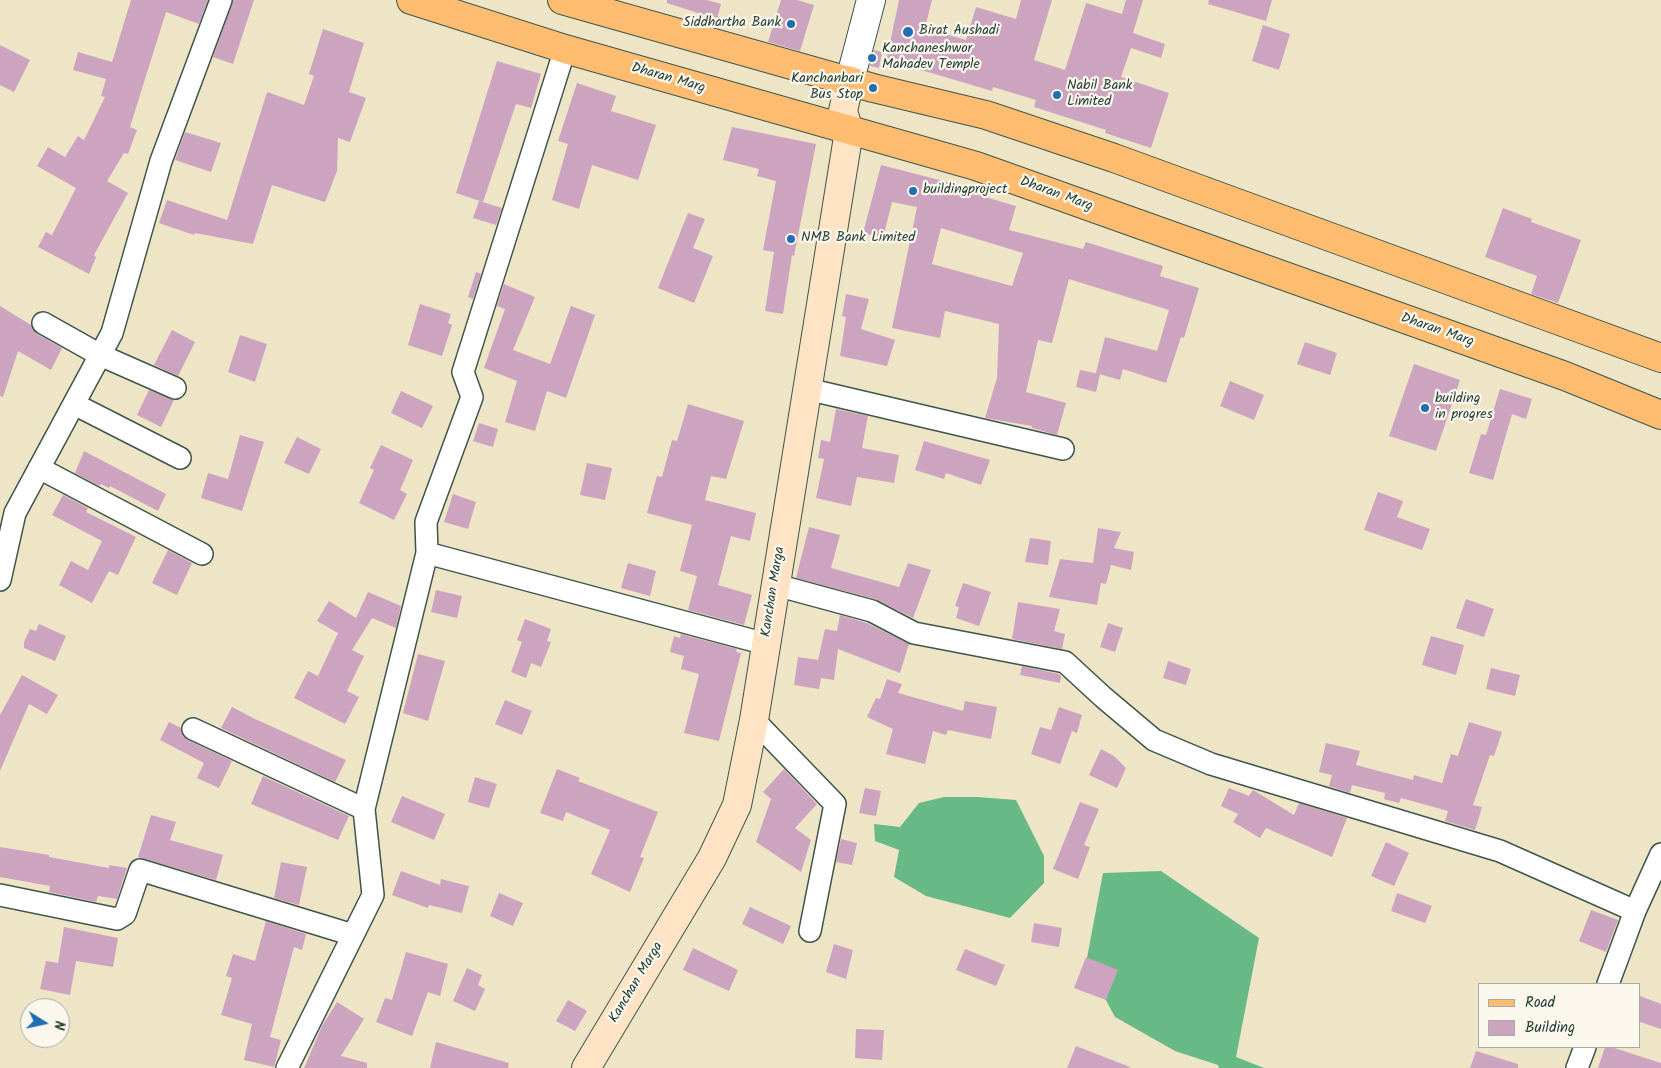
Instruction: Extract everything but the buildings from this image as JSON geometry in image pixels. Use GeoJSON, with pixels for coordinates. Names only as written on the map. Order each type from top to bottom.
{"type":"FeatureCollection","features":[{"type":"Feature","properties":{"kind":"main road","name":"Dharan Marg"},"geometry":{"type":"LineString","coordinates":[[411,0],[565,49],[849,132],[976,166],[1565,376],[1661,415]]}},
{"type":"Feature","properties":{"kind":"main road"},"geometry":{"type":"LineString","coordinates":[[562,0],[850,80],[986,115],[1114,158],[1661,358]]}},
{"type":"Feature","properties":{"kind":"main road","name":"Kanchan Marga"},"geometry":{"type":"LineString","coordinates":[[586,1068],[712,858],[737,805],[754,720],[849,132],[843,111],[850,80]]}},
{"type":"Feature","properties":{"kind":"street"},"geometry":{"type":"LineString","coordinates":[[0,580],[15,513],[112,333],[161,161],[222,0]]}},
{"type":"Feature","properties":{"kind":"street"},"geometry":{"type":"LineString","coordinates":[[850,80],[870,0]]}},
{"type":"Feature","properties":{"kind":"street"},"geometry":{"type":"LineString","coordinates":[[287,1068],[373,895],[364,809],[427,552],[426,522],[472,397],[463,372],[565,49]]}},
{"type":"Feature","properties":{"kind":"street"},"geometry":{"type":"LineString","coordinates":[[42,323],[100,355],[175,388]]}},
{"type":"Feature","properties":{"kind":"street"},"geometry":{"type":"LineString","coordinates":[[807,389],[1063,449]]}},
{"type":"Feature","properties":{"kind":"street"},"geometry":{"type":"LineString","coordinates":[[74,404],[180,458]]}},
{"type":"Feature","properties":{"kind":"street"},"geometry":{"type":"LineString","coordinates":[[39,468],[202,554]]}},
{"type":"Feature","properties":{"kind":"street"},"geometry":{"type":"LineString","coordinates":[[427,552],[766,644]]}},
{"type":"Feature","properties":{"kind":"street"},"geometry":{"type":"LineString","coordinates":[[776,585],[872,611],[914,633],[1065,662],[1154,740],[1211,764],[1500,851],[1635,911]]}},
{"type":"Feature","properties":{"kind":"street"},"geometry":{"type":"LineString","coordinates":[[754,720],[835,804],[810,931]]}},
{"type":"Feature","properties":{"kind":"street"},"geometry":{"type":"LineString","coordinates":[[193,728],[364,809]]}},
{"type":"Feature","properties":{"kind":"street"},"geometry":{"type":"LineString","coordinates":[[1608,983],[1635,911],[1661,854]]}},
{"type":"Feature","properties":{"kind":"street"},"geometry":{"type":"LineString","coordinates":[[0,895],[117,919],[125,914],[140,870],[354,935]]}},
{"type":"Feature","properties":{"kind":"street"},"geometry":{"type":"LineString","coordinates":[[1577,1068],[1584,1048]]}},
{"type":"Feature","properties":{"kind":"green space"},"geometry":{"type":"Polygon","coordinates":[[[944,797],[1016,800],[1044,856],[1044,883],[1010,918],[926,896],[894,877],[899,850],[875,841],[874,824],[900,827],[919,803],[944,797]]]}},
{"type":"Feature","properties":{"kind":"green space"},"geometry":{"type":"Polygon","coordinates":[[[1161,871],[1259,938],[1236,1057],[1264,1068],[1219,1068],[1218,1065],[1175,1051],[1115,1017],[1086,963],[1103,873],[1161,871]]]}},
{"type":"Feature","properties":{"kind":"place","name":"Siddhartha Bank"},"geometry":{"type":"Point","coordinates":[791,24]}},
{"type":"Feature","properties":{"kind":"place","name":"Birat Aushadi"},"geometry":{"type":"Point","coordinates":[908,32]}},
{"type":"Feature","properties":{"kind":"place","name":"Kanchaneshwor Mahadev Temple"},"geometry":{"type":"Point","coordinates":[872,58]}},
{"type":"Feature","properties":{"kind":"place","name":"Kanchanbari Bus Stop"},"geometry":{"type":"Point","coordinates":[873,88]}},
{"type":"Feature","properties":{"kind":"place","name":"Nabil Bank Limited"},"geometry":{"type":"Point","coordinates":[1057,95]}},
{"type":"Feature","properties":{"kind":"place","name":"buildingproject"},"geometry":{"type":"Point","coordinates":[913,191]}},
{"type":"Feature","properties":{"kind":"place","name":"NMB Bank Limited"},"geometry":{"type":"Point","coordinates":[791,239]}},
{"type":"Feature","properties":{"kind":"place","name":"building in progres"},"geometry":{"type":"Point","coordinates":[1425,408]}}]}
